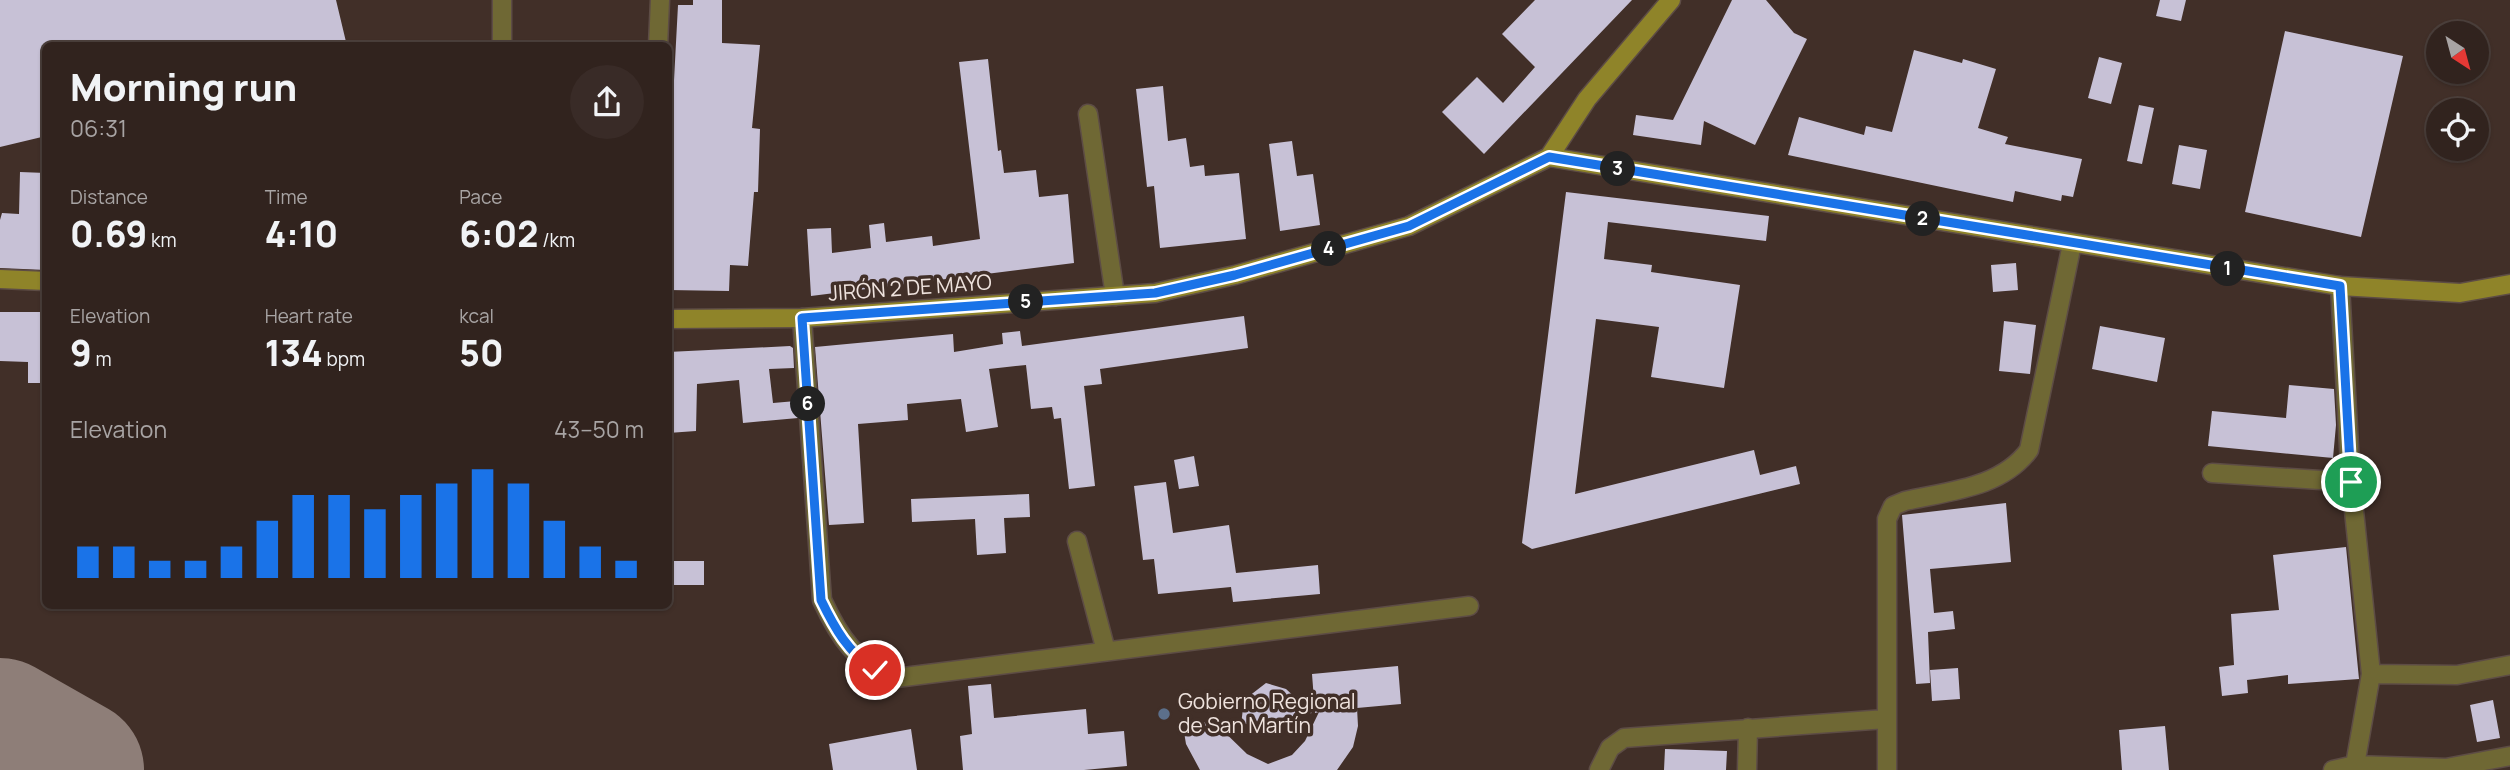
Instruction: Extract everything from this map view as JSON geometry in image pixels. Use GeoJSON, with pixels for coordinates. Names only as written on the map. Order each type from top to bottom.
{"type":"FeatureCollection","features":[{"type":"Feature","properties":{"kind":"main road"},"geometry":{"type":"LineString","coordinates":[[1671,0],[1587,99],[1549,157],[2340,286],[2460,293],[2510,285]]}},
{"type":"Feature","properties":{"kind":"main road","name":"JIRÓN 2 DE MAYO"},"geometry":{"type":"LineString","coordinates":[[672,318],[802,318],[1155,293],[1235,275],[1409,226],[1549,157]]}},
{"type":"Feature","properties":{"kind":"main road"},"geometry":{"type":"LineString","coordinates":[[0,279],[42,281]]}},
{"type":"Feature","properties":{"kind":"street"},"geometry":{"type":"LineString","coordinates":[[502,0],[502,42]]}},
{"type":"Feature","properties":{"kind":"street"},"geometry":{"type":"LineString","coordinates":[[658,42],[660,0]]}},
{"type":"Feature","properties":{"kind":"street"},"geometry":{"type":"LineString","coordinates":[[1088,114],[1115,296]]}},
{"type":"Feature","properties":{"kind":"street"},"geometry":{"type":"LineString","coordinates":[[1887,770],[1887,519],[1893,506],[1905,501],[1993,480],[2018,464],[2029,450],[2071,244]]}},
{"type":"Feature","properties":{"kind":"street"},"geometry":{"type":"LineString","coordinates":[[2340,286],[2351,482],[2371,674],[2354,765]]}},
{"type":"Feature","properties":{"kind":"street"},"geometry":{"type":"LineString","coordinates":[[802,318],[821,600],[836,631],[858,658],[875,670],[896,678],[1469,606]]}},
{"type":"Feature","properties":{"kind":"street"},"geometry":{"type":"LineString","coordinates":[[2212,473],[2351,482]]}},
{"type":"Feature","properties":{"kind":"street"},"geometry":{"type":"LineString","coordinates":[[1077,541],[1106,651]]}},
{"type":"Feature","properties":{"kind":"street"},"geometry":{"type":"LineString","coordinates":[[2371,674],[2457,675],[2510,665]]}},
{"type":"Feature","properties":{"kind":"street"},"geometry":{"type":"LineString","coordinates":[[1599,770],[1610,748],[1624,738],[1886,719]]}},
{"type":"Feature","properties":{"kind":"street"},"geometry":{"type":"LineString","coordinates":[[1747,770],[1748,728]]}},
{"type":"Feature","properties":{"kind":"street"},"geometry":{"type":"LineString","coordinates":[[2333,770],[2354,765],[2446,769],[2510,756]]}},
{"type":"Feature","properties":{"kind":"building"},"geometry":{"type":"Polygon","coordinates":[[[0,0],[336,0],[346,42],[42,42],[42,137],[0,147],[0,0]]]}},
{"type":"Feature","properties":{"kind":"building"},"geometry":{"type":"Polygon","coordinates":[[[693,0],[722,0],[722,43],[760,45],[752,128],[760,129],[758,192],[754,192],[748,266],[730,265],[729,291],[672,290],[672,99],[678,5],[693,5],[693,0]]]}},
{"type":"Feature","properties":{"kind":"building"},"geometry":{"type":"Polygon","coordinates":[[[1535,0],[1632,0],[1484,154],[1442,112],[1477,77],[1503,103],[1535,67],[1502,34],[1535,0]]]}},
{"type":"Feature","properties":{"kind":"building"},"geometry":{"type":"Polygon","coordinates":[[[1732,0],[1766,0],[1794,33],[1807,39],[1755,145],[1704,121],[1701,145],[1633,135],[1636,115],[1673,120],[1732,0]]]}},
{"type":"Feature","properties":{"kind":"building"},"geometry":{"type":"Polygon","coordinates":[[[2160,0],[2186,0],[2181,21],[2156,16],[2160,0]]]}},
{"type":"Feature","properties":{"kind":"building"},"geometry":{"type":"Polygon","coordinates":[[[2285,31],[2403,56],[2361,237],[2245,212],[2285,31]]]}},
{"type":"Feature","properties":{"kind":"building"},"geometry":{"type":"Polygon","coordinates":[[[1914,50],[1962,63],[1963,59],[1996,69],[1978,128],[2008,137],[2005,144],[2082,159],[2073,197],[2062,195],[2061,201],[2015,191],[2013,202],[1788,155],[1799,117],[1864,135],[1866,126],[1892,132],[1914,50]]]}},
{"type":"Feature","properties":{"kind":"building"},"geometry":{"type":"Polygon","coordinates":[[[2099,57],[2122,63],[2111,104],[2088,98],[2099,57]]]}},
{"type":"Feature","properties":{"kind":"building"},"geometry":{"type":"Polygon","coordinates":[[[988,59],[998,151],[1001,150],[1004,173],[1036,170],[1039,197],[1068,194],[1074,263],[811,296],[807,229],[831,228],[832,253],[871,248],[869,225],[884,223],[886,242],[932,236],[933,246],[980,239],[959,62],[988,59]]]}},
{"type":"Feature","properties":{"kind":"building"},"geometry":{"type":"Polygon","coordinates":[[[1163,86],[1168,141],[1186,138],[1190,167],[1204,165],[1205,176],[1239,173],[1246,239],[1160,248],[1154,186],[1147,187],[1136,89],[1163,86]]]}},
{"type":"Feature","properties":{"kind":"building"},"geometry":{"type":"Polygon","coordinates":[[[2139,105],[2154,108],[2142,164],[2127,161],[2139,105]]]}},
{"type":"Feature","properties":{"kind":"building"},"geometry":{"type":"Polygon","coordinates":[[[1292,141],[1297,176],[1313,174],[1320,225],[1280,231],[1269,144],[1292,141]]]}},
{"type":"Feature","properties":{"kind":"building"},"geometry":{"type":"Polygon","coordinates":[[[2179,145],[2207,150],[2200,189],[2172,184],[2179,145]]]}},
{"type":"Feature","properties":{"kind":"building"},"geometry":{"type":"Polygon","coordinates":[[[20,172],[42,173],[42,270],[0,268],[2,213],[19,214],[20,172]]]}},
{"type":"Feature","properties":{"kind":"building"},"geometry":{"type":"Polygon","coordinates":[[[1566,192],[1769,216],[1766,241],[1608,222],[1604,259],[1652,265],[1651,272],[1740,285],[1724,388],[1651,377],[1659,327],[1596,319],[1575,494],[1754,450],[1760,475],[1796,466],[1800,484],[1532,549],[1522,543],[1566,192]]]}},
{"type":"Feature","properties":{"kind":"building"},"geometry":{"type":"Polygon","coordinates":[[[2016,263],[2018,290],[1993,292],[1991,265],[2016,263]]]}},
{"type":"Feature","properties":{"kind":"building"},"geometry":{"type":"Polygon","coordinates":[[[0,312],[42,312],[42,383],[28,383],[28,362],[0,361],[0,312]]]}},
{"type":"Feature","properties":{"kind":"building"},"geometry":{"type":"Polygon","coordinates":[[[1244,316],[1248,348],[1100,369],[1102,384],[1084,386],[1095,486],[1069,489],[1061,418],[1054,419],[1052,407],[1031,409],[1026,365],[989,369],[998,427],[966,432],[961,399],[907,404],[908,420],[858,424],[864,523],[829,525],[815,347],[953,334],[954,352],[1003,344],[1002,333],[1020,331],[1022,346],[1244,316]]]}},
{"type":"Feature","properties":{"kind":"building"},"geometry":{"type":"Polygon","coordinates":[[[2004,321],[2036,325],[2030,374],[1999,371],[2004,321]]]}},
{"type":"Feature","properties":{"kind":"building"},"geometry":{"type":"Polygon","coordinates":[[[2100,326],[2165,338],[2157,382],[2092,369],[2100,326]]]}},
{"type":"Feature","properties":{"kind":"building"},"geometry":{"type":"Polygon","coordinates":[[[790,346],[793,348],[794,368],[769,369],[773,403],[796,401],[798,418],[743,423],[739,380],[697,384],[696,431],[672,433],[672,352],[790,346]]]}},
{"type":"Feature","properties":{"kind":"building"},"geometry":{"type":"Polygon","coordinates":[[[2289,385],[2334,389],[2336,425],[2333,458],[2208,446],[2212,411],[2286,418],[2289,385]]]}},
{"type":"Feature","properties":{"kind":"building"},"geometry":{"type":"Polygon","coordinates":[[[1194,456],[1199,486],[1179,489],[1174,460],[1194,456]]]}},
{"type":"Feature","properties":{"kind":"building"},"geometry":{"type":"Polygon","coordinates":[[[1166,482],[1173,533],[1229,525],[1236,573],[1318,565],[1320,594],[1233,602],[1231,587],[1158,594],[1154,559],[1143,560],[1134,486],[1166,482]]]}},
{"type":"Feature","properties":{"kind":"building"},"geometry":{"type":"Polygon","coordinates":[[[1029,494],[1030,517],[1004,518],[1006,553],[977,555],[975,519],[912,522],[911,499],[1029,494]]]}},
{"type":"Feature","properties":{"kind":"building"},"geometry":{"type":"Polygon","coordinates":[[[2006,503],[2011,562],[1930,569],[1934,613],[1953,611],[1955,629],[1928,632],[1930,683],[1916,684],[1902,515],[2006,503]]]}},
{"type":"Feature","properties":{"kind":"building"},"geometry":{"type":"Polygon","coordinates":[[[2346,547],[2359,679],[2288,684],[2288,675],[2247,680],[2248,693],[2222,696],[2219,667],[2234,665],[2231,614],[2279,610],[2273,555],[2346,547]]]}},
{"type":"Feature","properties":{"kind":"building"},"geometry":{"type":"Polygon","coordinates":[[[672,561],[704,561],[704,585],[672,585],[672,561]]]}},
{"type":"Feature","properties":{"kind":"building"},"geometry":{"type":"Polygon","coordinates":[[[1398,666],[1401,704],[1357,708],[1358,726],[1353,747],[1337,770],[1200,770],[1186,744],[1183,726],[1213,721],[1247,754],[1268,764],[1292,755],[1305,741],[1319,712],[1315,713],[1312,674],[1398,666]]]}},
{"type":"Feature","properties":{"kind":"building"},"geometry":{"type":"Polygon","coordinates":[[[1958,668],[1960,699],[1932,701],[1930,670],[1958,668]]]}},
{"type":"Feature","properties":{"kind":"building"},"geometry":{"type":"Polygon","coordinates":[[[1266,683],[1286,689],[1312,713],[1241,725],[1244,700],[1266,683]]]}},
{"type":"Feature","properties":{"kind":"building"},"geometry":{"type":"Polygon","coordinates":[[[991,684],[994,718],[1086,709],[1088,734],[1124,731],[1127,766],[1084,770],[963,770],[960,736],[972,734],[968,686],[991,684]]]}},
{"type":"Feature","properties":{"kind":"building"},"geometry":{"type":"Polygon","coordinates":[[[2493,700],[2500,738],[2477,742],[2470,705],[2493,700]]]}},
{"type":"Feature","properties":{"kind":"building"},"geometry":{"type":"Polygon","coordinates":[[[2165,726],[2169,770],[2122,770],[2119,730],[2165,726]]]}},
{"type":"Feature","properties":{"kind":"building"},"geometry":{"type":"Polygon","coordinates":[[[911,729],[917,770],[833,770],[829,744],[911,729]]]}},
{"type":"Feature","properties":{"kind":"building"},"geometry":{"type":"Polygon","coordinates":[[[1665,749],[1727,751],[1726,770],[1664,770],[1665,749]]]}},
{"type":"Feature","properties":{"kind":"runway"},"geometry":{"type":"LineString","coordinates":[[0,728],[74,770]]}},
{"type":"Feature","properties":{"kind":"place","name":"Gobierno Regional de San Martín"},"geometry":{"type":"Point","coordinates":[1164,714]}},
{"type":"Feature","properties":{"kind":"route"},"geometry":{"type":"LineString","coordinates":[[875,670],[858,658],[836,631],[821,600],[802,318],[1155,293],[1235,275],[1409,226],[1549,157],[2340,286],[2351,482]]}}]}
